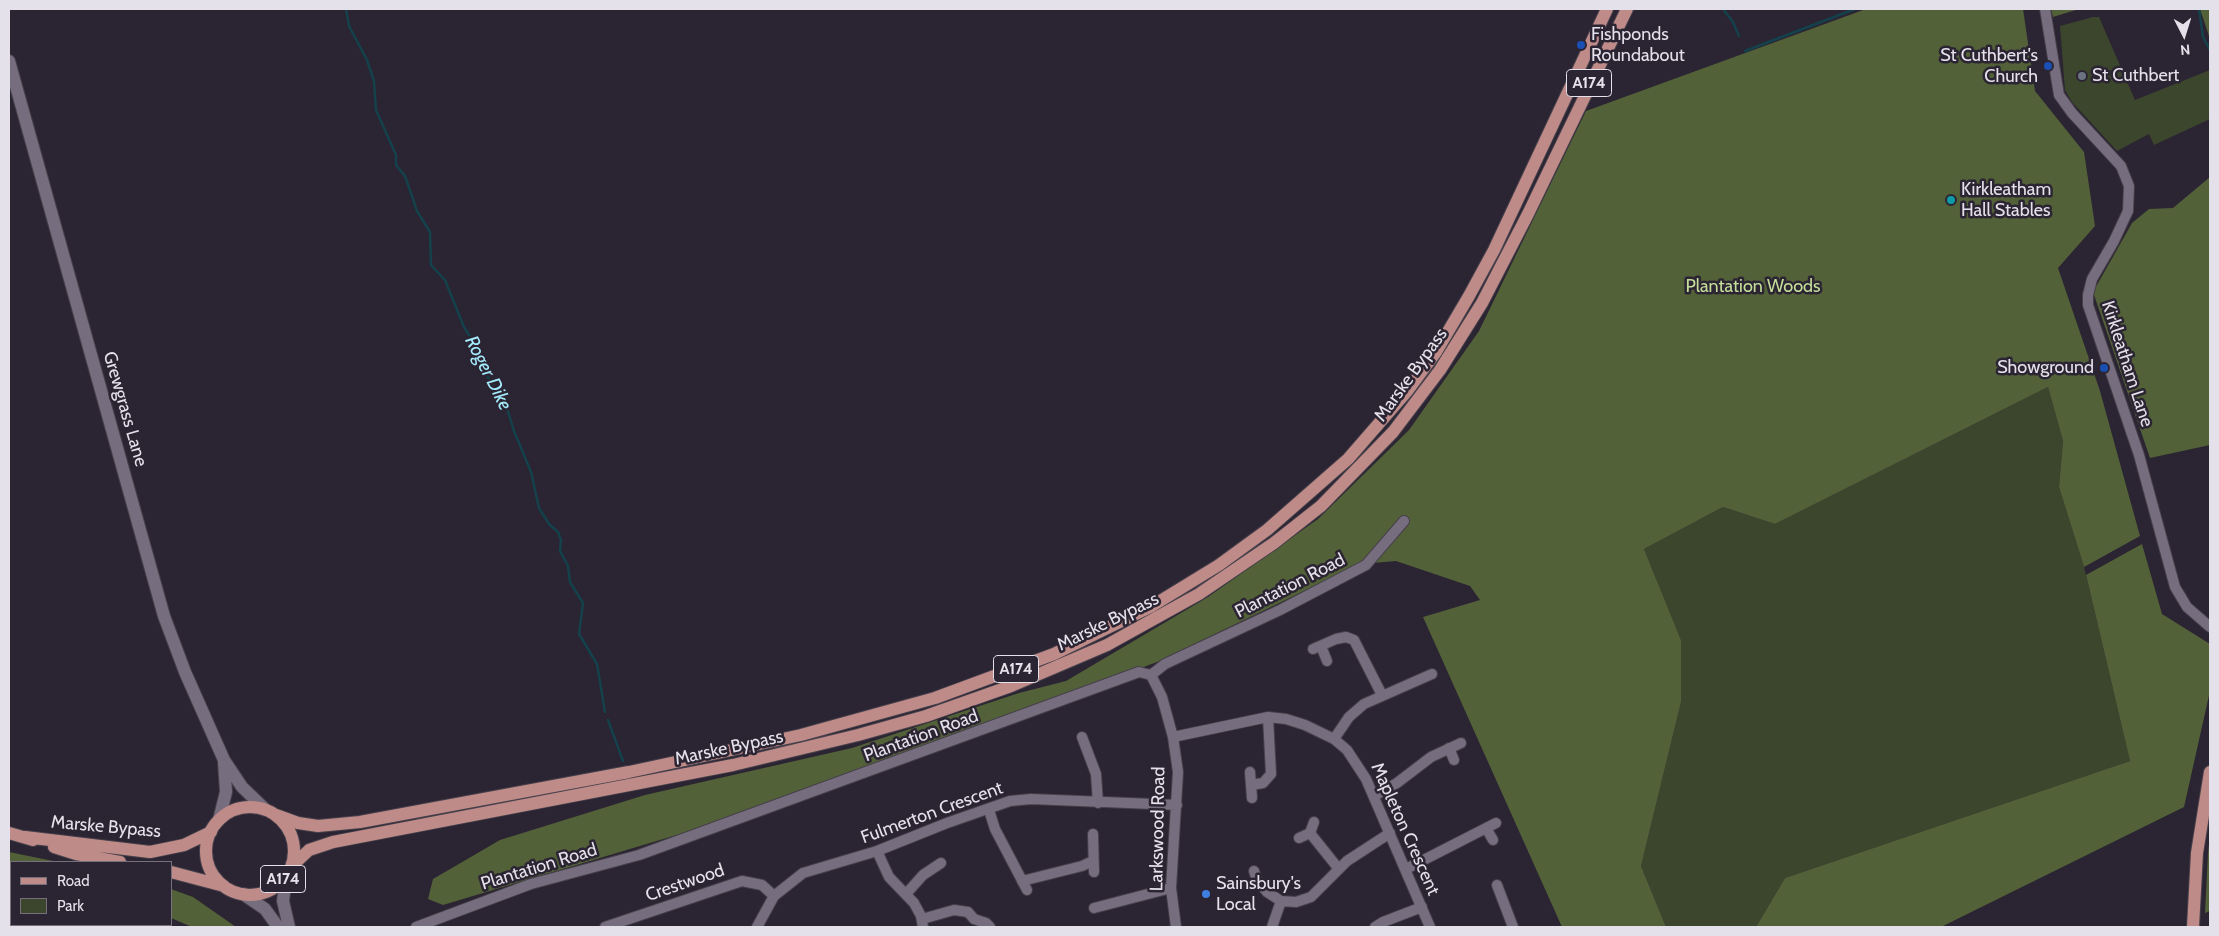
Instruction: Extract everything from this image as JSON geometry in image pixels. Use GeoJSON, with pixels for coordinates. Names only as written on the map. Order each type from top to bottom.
{"type":"FeatureCollection","features":[{"type":"Feature","properties":{"kind":"main road","name":"Marske Bypass"},"geometry":{"type":"LineString","coordinates":[[271,812],[298,823],[318,826],[360,822],[647,768],[828,728],[935,698],[1054,654],[1152,606],[1219,565],[1267,530],[1348,459],[1408,390],[1436,352],[1470,296],[1494,250],[1607,9]]}},
{"type":"Feature","properties":{"kind":"main road","name":"Marske Bypass"},"geometry":{"type":"LineString","coordinates":[[288,872],[309,850],[333,842],[685,776],[799,750],[926,716],[1010,686],[1107,645],[1199,594],[1274,543],[1320,506],[1393,432],[1440,370],[1482,303],[1528,214],[1575,113],[1627,9]]}},
{"type":"Feature","properties":{"kind":"main road"},"geometry":{"type":"LineString","coordinates":[[2193,927],[2197,853],[2210,772]]}},
{"type":"Feature","properties":{"kind":"main road","name":"A174"},"geometry":{"type":"LineString","coordinates":[[172,872],[226,887],[243,894],[267,891],[288,872],[294,855],[292,836],[285,824],[271,812],[250,807],[234,810],[219,820],[211,832],[208,840],[207,858],[214,874],[226,887]]}},
{"type":"Feature","properties":{"kind":"main road","name":"Marske Bypass"},"geometry":{"type":"LineString","coordinates":[[25,838],[150,852],[184,845],[211,832]]}},
{"type":"Feature","properties":{"kind":"main road","name":"Marske Bypass"},"geometry":{"type":"LineString","coordinates":[[9,833],[76,854],[114,861]]}},
{"type":"Feature","properties":{"kind":"street","name":"Kirkleatham Lane"},"geometry":{"type":"LineString","coordinates":[[2045,9],[2059,95],[2072,113],[2121,166],[2129,186],[2129,203],[2125,221],[2092,279],[2088,295],[2088,305],[2139,455],[2175,587],[2187,607],[2210,627]]}},
{"type":"Feature","properties":{"kind":"street","name":"Grewgrass Lane"},"geometry":{"type":"LineString","coordinates":[[9,61],[164,616],[185,672],[224,760],[242,786],[271,812]]}},
{"type":"Feature","properties":{"kind":"street","name":"Plantation Road"},"geometry":{"type":"LineString","coordinates":[[416,927],[531,884],[639,855],[1138,672],[1151,675],[1165,664],[1280,610],[1366,565],[1404,520]]}},
{"type":"Feature","properties":{"kind":"street"},"geometry":{"type":"LineString","coordinates":[[1327,661],[1317,648],[1336,639],[1346,638],[1354,640],[1382,695]]}},
{"type":"Feature","properties":{"kind":"street"},"geometry":{"type":"LineString","coordinates":[[1334,739],[1349,717],[1364,704],[1428,676],[1420,668]]}},
{"type":"Feature","properties":{"kind":"street","name":"Larkswood Road"},"geometry":{"type":"LineString","coordinates":[[1151,675],[1162,697],[1174,737],[1178,772],[1171,888],[1176,927]]}},
{"type":"Feature","properties":{"kind":"street"},"geometry":{"type":"LineString","coordinates":[[1251,785],[1263,783],[1270,774],[1268,717]]}},
{"type":"Feature","properties":{"kind":"street","name":"Mapleton Crescent"},"geometry":{"type":"LineString","coordinates":[[1174,737],[1268,717],[1286,719],[1305,725],[1334,739],[1347,750],[1360,767],[1430,927]]}},
{"type":"Feature","properties":{"kind":"street"},"geometry":{"type":"LineString","coordinates":[[1082,737],[1096,774],[1098,803]]}},
{"type":"Feature","properties":{"kind":"street"},"geometry":{"type":"LineString","coordinates":[[1374,796],[1396,783],[1431,757],[1461,743]]}},
{"type":"Feature","properties":{"kind":"street"},"geometry":{"type":"LineString","coordinates":[[1087,749],[1097,746]]}},
{"type":"Feature","properties":{"kind":"street"},"geometry":{"type":"LineString","coordinates":[[1449,748],[1454,760]]}},
{"type":"Feature","properties":{"kind":"street","name":"Grewgrass Lane"},"geometry":{"type":"LineString","coordinates":[[219,820],[226,792],[224,760]]}},
{"type":"Feature","properties":{"kind":"street"},"geometry":{"type":"LineString","coordinates":[[1250,772],[1252,798]]}},
{"type":"Feature","properties":{"kind":"street","name":"Fulmerton Crescent"},"geometry":{"type":"LineString","coordinates":[[757,927],[774,896],[803,873],[877,851],[947,823],[989,810],[1010,801],[1031,799],[1176,805]]}},
{"type":"Feature","properties":{"kind":"street"},"geometry":{"type":"LineString","coordinates":[[989,810],[995,829],[1024,886],[1093,861]]}},
{"type":"Feature","properties":{"kind":"street"},"geometry":{"type":"LineString","coordinates":[[1299,838],[1310,833],[1314,822]]}},
{"type":"Feature","properties":{"kind":"street"},"geometry":{"type":"LineString","coordinates":[[1406,869],[1496,823]]}},
{"type":"Feature","properties":{"kind":"street"},"geometry":{"type":"LineString","coordinates":[[1486,828],[1493,840]]}},
{"type":"Feature","properties":{"kind":"street"},"geometry":{"type":"LineString","coordinates":[[1310,833],[1338,868]]}},
{"type":"Feature","properties":{"kind":"street"},"geometry":{"type":"LineString","coordinates":[[1254,880],[1281,901],[1296,902],[1310,897],[1338,868],[1362,849],[1390,833]]}},
{"type":"Feature","properties":{"kind":"street"},"geometry":{"type":"LineString","coordinates":[[1093,834],[1094,872]]}},
{"type":"Feature","properties":{"kind":"street"},"geometry":{"type":"LineString","coordinates":[[877,851],[889,877],[914,903],[923,923],[954,910],[968,912],[990,927]]}},
{"type":"Feature","properties":{"kind":"street"},"geometry":{"type":"LineString","coordinates":[[906,894],[928,864],[941,863]]}},
{"type":"Feature","properties":{"kind":"street"},"geometry":{"type":"LineString","coordinates":[[288,872],[283,901],[290,927]]}},
{"type":"Feature","properties":{"kind":"street","name":"Crestwood"},"geometry":{"type":"LineString","coordinates":[[605,927],[742,881],[762,885],[774,896]]}},
{"type":"Feature","properties":{"kind":"street"},"geometry":{"type":"LineString","coordinates":[[1497,885],[1513,927]]}},
{"type":"Feature","properties":{"kind":"street"},"geometry":{"type":"LineString","coordinates":[[1094,908],[1171,888]]}},
{"type":"Feature","properties":{"kind":"street"},"geometry":{"type":"LineString","coordinates":[[243,894],[264,909],[278,927]]}},
{"type":"Feature","properties":{"kind":"street"},"geometry":{"type":"LineString","coordinates":[[1274,927],[1281,901]]}},
{"type":"Feature","properties":{"kind":"street"},"geometry":{"type":"LineString","coordinates":[[1375,927],[1422,906]]}},
{"type":"Feature","properties":{"kind":"green space","name":"Plantation Woods"},"geometry":{"type":"Polygon","coordinates":[[[1866,9],[2023,9],[2035,91],[2084,152],[2095,226],[2058,268],[2100,391],[2140,536],[2084,567],[2059,487],[2063,441],[2048,387],[1775,524],[1723,507],[1644,549],[1681,640],[1681,702],[1641,866],[1666,927],[1562,927],[1423,617],[1480,600],[1470,586],[1396,561],[1360,564],[1157,662],[955,738],[710,825],[443,905],[428,899],[433,879],[500,840],[645,795],[852,748],[1019,693],[1066,681],[1208,597],[1318,519],[1409,430],[1479,331],[1586,111],[1866,9]]]}},
{"type":"Feature","properties":{"kind":"green space"},"geometry":{"type":"Polygon","coordinates":[[[2051,9],[2079,9],[2053,17],[2051,9]]]}},
{"type":"Feature","properties":{"kind":"green space"},"geometry":{"type":"Polygon","coordinates":[[[2200,9],[2210,9],[2210,39],[2200,9]]]}},
{"type":"Feature","properties":{"kind":"green space"},"geometry":{"type":"Polygon","coordinates":[[[2099,17],[2135,100],[2210,70],[2210,119],[2154,145],[2149,134],[2117,151],[2072,102],[2065,90],[2060,26],[2099,17]]]}},
{"type":"Feature","properties":{"kind":"green space"},"geometry":{"type":"Polygon","coordinates":[[[2210,177],[2210,445],[2150,458],[2093,292],[2132,223],[2149,209],[2173,208],[2210,177]]]}},
{"type":"Feature","properties":{"kind":"green space"},"geometry":{"type":"Polygon","coordinates":[[[2048,387],[2063,441],[2059,487],[2084,567],[2130,761],[1785,878],[1756,927],[1666,927],[1641,866],[1681,702],[1681,640],[1644,549],[1723,507],[1775,524],[2048,387]]]}},
{"type":"Feature","properties":{"kind":"green space"},"geometry":{"type":"Polygon","coordinates":[[[2142,544],[2162,614],[2210,644],[2210,691],[2184,807],[1941,927],[1756,927],[1785,878],[2130,761],[2086,575],[2142,544]]]}},
{"type":"Feature","properties":{"kind":"green space"},"geometry":{"type":"Polygon","coordinates":[[[2210,835],[2210,911],[2205,913],[2208,853],[2210,835]]]}},
{"type":"Feature","properties":{"kind":"green space"},"geometry":{"type":"Polygon","coordinates":[[[9,852],[53,861],[10,861],[9,872],[9,852]]]}},
{"type":"Feature","properties":{"kind":"green space"},"geometry":{"type":"Polygon","coordinates":[[[172,889],[193,897],[236,927],[192,927],[172,918],[172,889]]]}},
{"type":"Feature","properties":{"kind":"waterway","name":"Roger Dike"},"geometry":{"type":"LineString","coordinates":[[346,9],[349,26],[367,60],[374,81],[376,110],[396,155],[396,165],[405,176],[417,211],[430,232],[431,265],[445,280],[464,327],[479,351],[480,366],[505,402],[514,431],[531,472],[539,508],[549,524],[558,532],[561,540],[560,551],[568,566],[570,582],[583,603],[579,634],[597,664],[605,712]]}},
{"type":"Feature","properties":{"kind":"waterway"},"geometry":{"type":"LineString","coordinates":[[1723,9],[1733,22],[1739,36]]}},
{"type":"Feature","properties":{"kind":"waterway"},"geometry":{"type":"LineString","coordinates":[[1745,51],[1855,9]]}},
{"type":"Feature","properties":{"kind":"waterway"},"geometry":{"type":"LineString","coordinates":[[2199,9],[2203,37],[2210,50]]}},
{"type":"Feature","properties":{"kind":"waterway","name":"Roger Dike"},"geometry":{"type":"LineString","coordinates":[[608,720],[623,761]]}},
{"type":"Feature","properties":{"kind":"place","name":"Fishponds Roundabout"},"geometry":{"type":"Point","coordinates":[1581,45]}},
{"type":"Feature","properties":{"kind":"place","name":"St Cuthbert's Church"},"geometry":{"type":"Point","coordinates":[2048,66]}},
{"type":"Feature","properties":{"kind":"place","name":"St Cuthbert"},"geometry":{"type":"Point","coordinates":[2082,76]}},
{"type":"Feature","properties":{"kind":"place","name":"Kirkleatham Hall Stables"},"geometry":{"type":"Point","coordinates":[1951,200]}},
{"type":"Feature","properties":{"kind":"place","name":"Showground"},"geometry":{"type":"Point","coordinates":[2104,368]}},
{"type":"Feature","properties":{"kind":"place","name":"Sainsbury's Local"},"geometry":{"type":"Point","coordinates":[1206,894]}}]}
